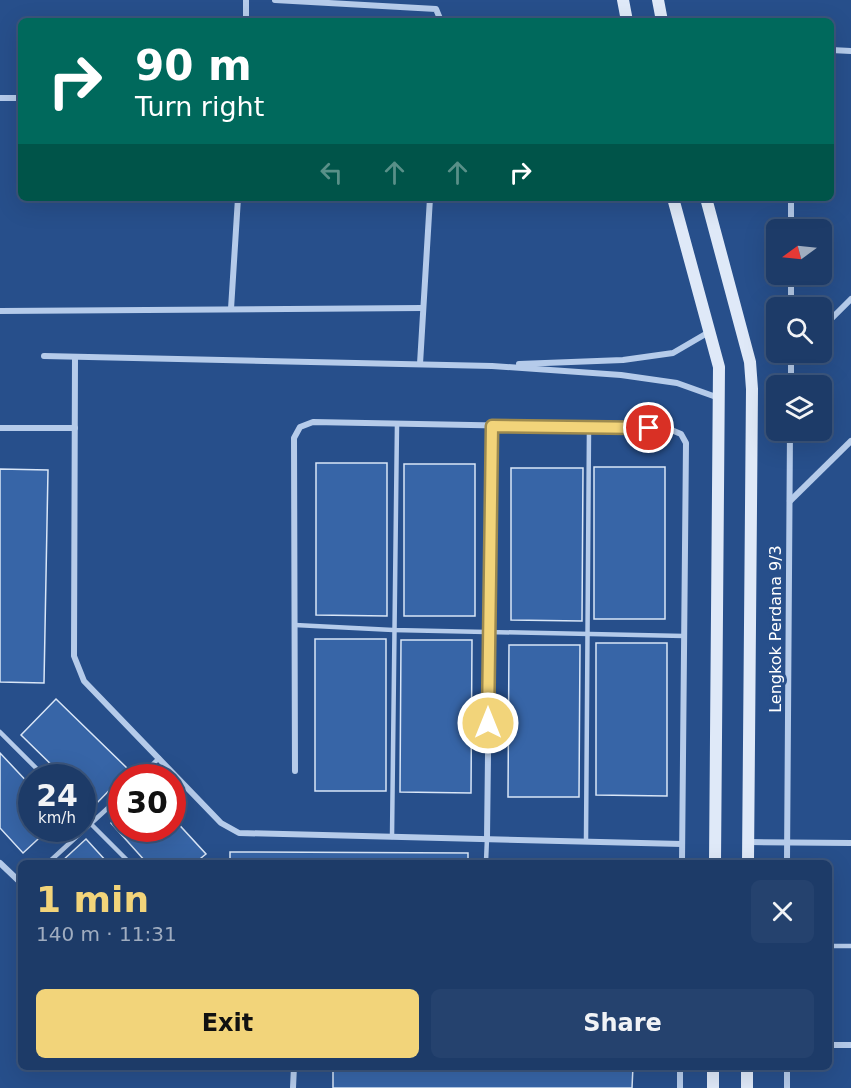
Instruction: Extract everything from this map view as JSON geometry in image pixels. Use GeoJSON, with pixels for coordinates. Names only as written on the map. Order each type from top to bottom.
{"type":"FeatureCollection","features":[{"type":"Feature","properties":{"kind":"street"},"geometry":{"type":"LineString","coordinates":[[246,0],[246,18]]}},
{"type":"Feature","properties":{"kind":"street"},"geometry":{"type":"LineString","coordinates":[[275,0],[436,9],[440,18]]}},
{"type":"Feature","properties":{"kind":"street"},"geometry":{"type":"LineString","coordinates":[[623,0],[626,18]]}},
{"type":"Feature","properties":{"kind":"street"},"geometry":{"type":"LineString","coordinates":[[658,0],[661,18]]}},
{"type":"Feature","properties":{"kind":"street"},"geometry":{"type":"LineString","coordinates":[[834,50],[851,51]]}},
{"type":"Feature","properties":{"kind":"street"},"geometry":{"type":"LineString","coordinates":[[0,98],[18,99]]}},
{"type":"Feature","properties":{"kind":"street"},"geometry":{"type":"LineString","coordinates":[[231,309],[238,201]]}},
{"type":"Feature","properties":{"kind":"street"},"geometry":{"type":"LineString","coordinates":[[420,364],[430,201]]}},
{"type":"Feature","properties":{"kind":"street"},"geometry":{"type":"LineString","coordinates":[[674,201],[719,367],[715,860]]}},
{"type":"Feature","properties":{"kind":"street"},"geometry":{"type":"LineString","coordinates":[[707,201],[750,362],[752,389],[748,860]]}},
{"type":"Feature","properties":{"kind":"street"},"geometry":{"type":"LineString","coordinates":[[791,201],[791,219]]}},
{"type":"Feature","properties":{"kind":"street"},"geometry":{"type":"LineString","coordinates":[[832,318],[851,299]]}},
{"type":"Feature","properties":{"kind":"street"},"geometry":{"type":"LineString","coordinates":[[0,311],[422,308]]}},
{"type":"Feature","properties":{"kind":"street"},"geometry":{"type":"LineString","coordinates":[[492,366],[623,360],[673,353],[709,332]]}},
{"type":"Feature","properties":{"kind":"street"},"geometry":{"type":"LineString","coordinates":[[44,356],[492,366],[621,375],[677,382],[719,399]]}},
{"type":"Feature","properties":{"kind":"street"},"geometry":{"type":"LineString","coordinates":[[75,357],[74,656],[84,681],[221,823],[239,833],[682,844]]}},
{"type":"Feature","properties":{"kind":"street"},"geometry":{"type":"LineString","coordinates":[[295,771],[294,438],[300,427],[313,422],[669,429],[681,434],[686,443],[682,860]]}},
{"type":"Feature","properties":{"kind":"street"},"geometry":{"type":"LineString","coordinates":[[487,838],[492,426]]}},
{"type":"Feature","properties":{"kind":"street"},"geometry":{"type":"LineString","coordinates":[[0,428],[75,428]]}},
{"type":"Feature","properties":{"kind":"street","name":"Lengkok Perdana 9/3"},"geometry":{"type":"LineString","coordinates":[[787,860],[790,441]]}},
{"type":"Feature","properties":{"kind":"street"},"geometry":{"type":"LineString","coordinates":[[790,501],[851,441]]}},
{"type":"Feature","properties":{"kind":"street"},"geometry":{"type":"LineString","coordinates":[[749,842],[851,843]]}},
{"type":"Feature","properties":{"kind":"street"},"geometry":{"type":"LineString","coordinates":[[0,863],[18,880]]}},
{"type":"Feature","properties":{"kind":"street"},"geometry":{"type":"LineString","coordinates":[[832,1045],[851,1045]]}},
{"type":"Feature","properties":{"kind":"street"},"geometry":{"type":"LineString","coordinates":[[293,1088],[294,1070]]}},
{"type":"Feature","properties":{"kind":"street"},"geometry":{"type":"LineString","coordinates":[[680,1070],[680,1088]]}},
{"type":"Feature","properties":{"kind":"street"},"geometry":{"type":"LineString","coordinates":[[713,1070],[713,1088]]}},
{"type":"Feature","properties":{"kind":"street"},"geometry":{"type":"LineString","coordinates":[[747,1070],[747,1088]]}},
{"type":"Feature","properties":{"kind":"street"},"geometry":{"type":"LineString","coordinates":[[786,1070],[787,1088]]}},
{"type":"Feature","properties":{"kind":"lane"},"geometry":{"type":"LineString","coordinates":[[392,837],[396,424]]}},
{"type":"Feature","properties":{"kind":"lane"},"geometry":{"type":"LineString","coordinates":[[586,841],[589,428]]}},
{"type":"Feature","properties":{"kind":"lane"},"geometry":{"type":"LineString","coordinates":[[295,625],[393,630],[684,636]]}},
{"type":"Feature","properties":{"kind":"lane"},"geometry":{"type":"LineString","coordinates":[[0,732],[32,764]]}},
{"type":"Feature","properties":{"kind":"lane"},"geometry":{"type":"LineString","coordinates":[[153,764],[159,758]]}},
{"type":"Feature","properties":{"kind":"lane"},"geometry":{"type":"LineString","coordinates":[[96,820],[108,809]]}},
{"type":"Feature","properties":{"kind":"lane"},"geometry":{"type":"LineString","coordinates":[[96,828],[127,860]]}},
{"type":"Feature","properties":{"kind":"lane"},"geometry":{"type":"LineString","coordinates":[[486,860],[487,838]]}},
{"type":"Feature","properties":{"kind":"lane"},"geometry":{"type":"LineString","coordinates":[[51,860],[72,842]]}},
{"type":"Feature","properties":{"kind":"lane"},"geometry":{"type":"LineString","coordinates":[[832,946],[851,946]]}},
{"type":"Feature","properties":{"kind":"building"},"geometry":{"type":"Polygon","coordinates":[[[316,463],[387,463],[387,616],[316,615],[316,463]]]}},
{"type":"Feature","properties":{"kind":"building"},"geometry":{"type":"Polygon","coordinates":[[[404,464],[475,464],[475,616],[404,616],[404,464]]]}},
{"type":"Feature","properties":{"kind":"building"},"geometry":{"type":"Polygon","coordinates":[[[594,467],[665,467],[665,619],[594,619],[594,467]]]}},
{"type":"Feature","properties":{"kind":"building"},"geometry":{"type":"Polygon","coordinates":[[[511,468],[583,468],[582,621],[511,620],[511,468]]]}},
{"type":"Feature","properties":{"kind":"building"},"geometry":{"type":"Polygon","coordinates":[[[0,469],[48,470],[44,683],[0,682],[0,469]]]}},
{"type":"Feature","properties":{"kind":"building"},"geometry":{"type":"Polygon","coordinates":[[[315,639],[386,639],[386,791],[315,791],[315,639]]]}},
{"type":"Feature","properties":{"kind":"building"},"geometry":{"type":"Polygon","coordinates":[[[401,640],[472,640],[471,793],[400,792],[401,640]]]}},
{"type":"Feature","properties":{"kind":"building"},"geometry":{"type":"Polygon","coordinates":[[[596,643],[667,643],[667,796],[596,795],[596,643]]]}},
{"type":"Feature","properties":{"kind":"building"},"geometry":{"type":"Polygon","coordinates":[[[509,645],[580,645],[579,797],[508,797],[509,645]]]}},
{"type":"Feature","properties":{"kind":"building"},"geometry":{"type":"Polygon","coordinates":[[[56,699],[123,764],[108,764],[108,792],[96,804],[96,764],[51,764],[21,735],[56,699]]]}},
{"type":"Feature","properties":{"kind":"building"},"geometry":{"type":"Polygon","coordinates":[[[0,753],[18,772],[18,842],[35,842],[23,853],[0,828],[0,753]]]}},
{"type":"Feature","properties":{"kind":"building"},"geometry":{"type":"Polygon","coordinates":[[[186,832],[206,854],[198,860],[144,860],[128,842],[186,842],[186,832]]]}},
{"type":"Feature","properties":{"kind":"building"},"geometry":{"type":"Polygon","coordinates":[[[83,842],[89,842],[105,860],[63,860],[83,842]]]}},
{"type":"Feature","properties":{"kind":"building"},"geometry":{"type":"Polygon","coordinates":[[[230,852],[468,853],[468,860],[230,860],[230,852]]]}},
{"type":"Feature","properties":{"kind":"building"},"geometry":{"type":"Polygon","coordinates":[[[333,1070],[633,1070],[632,1088],[333,1088],[333,1070]]]}},
{"type":"Feature","properties":{"kind":"route"},"geometry":{"type":"LineString","coordinates":[[488,723],[492,426],[649,428]]}}]}
